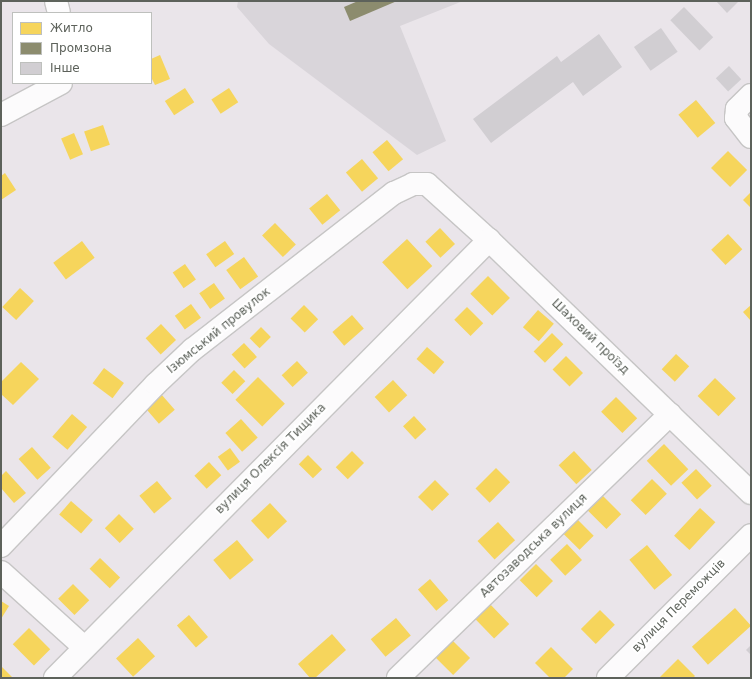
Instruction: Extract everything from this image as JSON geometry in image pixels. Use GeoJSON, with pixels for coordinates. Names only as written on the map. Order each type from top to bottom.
{"type":"FeatureCollection","features":[{"type":"Feature","properties":{"kind":"street"},"geometry":{"type":"LineString","coordinates":[[56,1],[59,12]]}},
{"type":"Feature","properties":{"kind":"street"},"geometry":{"type":"LineString","coordinates":[[1,115],[59,84]]}},
{"type":"Feature","properties":{"kind":"street"},"geometry":{"type":"LineString","coordinates":[[751,95],[737,109],[736,118],[751,137]]}},
{"type":"Feature","properties":{"kind":"street","name":"Ізюмський провулок"},"geometry":{"type":"LineString","coordinates":[[5,533],[192,350],[394,193],[413,184],[427,184]]}},
{"type":"Feature","properties":{"kind":"street","name":"Шаховий проїзд"},"geometry":{"type":"LineString","coordinates":[[427,184],[489,240],[751,492]]}},
{"type":"Feature","properties":{"kind":"street","name":"вулиця Олексія Тищика"},"geometry":{"type":"LineString","coordinates":[[55,678],[84,647],[489,240]]}},
{"type":"Feature","properties":{"kind":"street","name":"Автозаводська вулиця"},"geometry":{"type":"LineString","coordinates":[[398,678],[670,414]]}},
{"type":"Feature","properties":{"kind":"street","name":"вулиця Переможців"},"geometry":{"type":"LineString","coordinates":[[608,678],[751,535]]}},
{"type":"Feature","properties":{"kind":"street"},"geometry":{"type":"LineString","coordinates":[[1,572],[84,647]]}},
{"type":"Feature","properties":{"kind":"shaded area"},"geometry":{"type":"Polygon","coordinates":[[[238,1],[463,1],[400,26],[446,141],[417,155],[269,44],[237,7],[238,1]]]}},
{"type":"Feature","properties":{"kind":"building: Житло"},"geometry":{"type":"Polygon","coordinates":[[[160,55],[170,79],[155,85],[152,79],[152,59],[160,55]]]}},
{"type":"Feature","properties":{"kind":"building: Житло"},"geometry":{"type":"Polygon","coordinates":[[[185,88],[194,102],[174,115],[165,101],[185,88]]]}},
{"type":"Feature","properties":{"kind":"building: Житло"},"geometry":{"type":"Polygon","coordinates":[[[229,88],[238,102],[221,114],[211,99],[229,88]]]}},
{"type":"Feature","properties":{"kind":"building: Житло"},"geometry":{"type":"Polygon","coordinates":[[[696,100],[715,123],[698,138],[678,115],[696,100]]]}},
{"type":"Feature","properties":{"kind":"building: Житло"},"geometry":{"type":"Polygon","coordinates":[[[103,125],[110,145],[91,151],[84,132],[103,125]]]}},
{"type":"Feature","properties":{"kind":"building: Житло"},"geometry":{"type":"Polygon","coordinates":[[[74,133],[83,154],[70,160],[61,138],[74,133]]]}},
{"type":"Feature","properties":{"kind":"building: Житло"},"geometry":{"type":"Polygon","coordinates":[[[387,140],[403,159],[389,171],[372,152],[387,140]]]}},
{"type":"Feature","properties":{"kind":"building: Житло"},"geometry":{"type":"Polygon","coordinates":[[[728,151],[747,170],[730,187],[711,168],[728,151]]]}},
{"type":"Feature","properties":{"kind":"building: Житло"},"geometry":{"type":"Polygon","coordinates":[[[362,159],[378,178],[362,192],[346,172],[362,159]]]}},
{"type":"Feature","properties":{"kind":"building: Житло"},"geometry":{"type":"Polygon","coordinates":[[[5,173],[16,190],[1,200],[1,176],[5,173]]]}},
{"type":"Feature","properties":{"kind":"building: Житло"},"geometry":{"type":"Polygon","coordinates":[[[751,192],[751,208],[743,200],[751,192]]]}},
{"type":"Feature","properties":{"kind":"building: Житло"},"geometry":{"type":"Polygon","coordinates":[[[327,194],[340,210],[322,225],[309,208],[327,194]]]}},
{"type":"Feature","properties":{"kind":"building: Житло"},"geometry":{"type":"Polygon","coordinates":[[[275,223],[296,245],[283,257],[262,236],[275,223]]]}},
{"type":"Feature","properties":{"kind":"building: Житло"},"geometry":{"type":"Polygon","coordinates":[[[440,228],[455,244],[440,258],[425,242],[440,228]]]}},
{"type":"Feature","properties":{"kind":"building: Житло"},"geometry":{"type":"Polygon","coordinates":[[[728,234],[742,249],[726,265],[711,250],[728,234]]]}},
{"type":"Feature","properties":{"kind":"building: Житло"},"geometry":{"type":"Polygon","coordinates":[[[407,239],[432,266],[407,289],[382,262],[407,239]]]}},
{"type":"Feature","properties":{"kind":"building: Житло"},"geometry":{"type":"Polygon","coordinates":[[[82,241],[95,258],[66,279],[53,263],[82,241]]]}},
{"type":"Feature","properties":{"kind":"building: Житло"},"geometry":{"type":"Polygon","coordinates":[[[225,241],[234,254],[215,267],[206,254],[225,241]]]}},
{"type":"Feature","properties":{"kind":"building: Житло"},"geometry":{"type":"Polygon","coordinates":[[[244,257],[258,276],[240,289],[226,270],[244,257]]]}},
{"type":"Feature","properties":{"kind":"building: Житло"},"geometry":{"type":"Polygon","coordinates":[[[185,264],[196,280],[184,288],[173,273],[185,264]]]}},
{"type":"Feature","properties":{"kind":"building: Житло"},"geometry":{"type":"Polygon","coordinates":[[[488,276],[510,298],[492,316],[470,294],[488,276]]]}},
{"type":"Feature","properties":{"kind":"building: Житло"},"geometry":{"type":"Polygon","coordinates":[[[214,283],[225,299],[210,309],[199,293],[214,283]]]}},
{"type":"Feature","properties":{"kind":"building: Житло"},"geometry":{"type":"Polygon","coordinates":[[[20,288],[34,301],[16,320],[2,307],[20,288]]]}},
{"type":"Feature","properties":{"kind":"building: Житло"},"geometry":{"type":"Polygon","coordinates":[[[191,304],[201,318],[185,330],[175,316],[191,304]]]}},
{"type":"Feature","properties":{"kind":"building: Житло"},"geometry":{"type":"Polygon","coordinates":[[[304,305],[318,319],[305,333],[291,318],[304,305]]]}},
{"type":"Feature","properties":{"kind":"building: Житло"},"geometry":{"type":"Polygon","coordinates":[[[751,305],[751,321],[743,312],[751,305]]]}},
{"type":"Feature","properties":{"kind":"building: Житло"},"geometry":{"type":"Polygon","coordinates":[[[467,307],[483,323],[471,336],[454,320],[467,307]]]}},
{"type":"Feature","properties":{"kind":"building: Житло"},"geometry":{"type":"Polygon","coordinates":[[[538,310],[554,324],[539,341],[523,327],[538,310]]]}},
{"type":"Feature","properties":{"kind":"building: Житло"},"geometry":{"type":"Polygon","coordinates":[[[352,315],[364,329],[344,346],[332,332],[352,315]]]}},
{"type":"Feature","properties":{"kind":"building: Житло"},"geometry":{"type":"Polygon","coordinates":[[[161,324],[176,340],[161,354],[146,338],[161,324]]]}},
{"type":"Feature","properties":{"kind":"building: Житло"},"geometry":{"type":"Polygon","coordinates":[[[261,327],[271,337],[260,348],[250,338],[261,327]]]}},
{"type":"Feature","properties":{"kind":"building: Житло"},"geometry":{"type":"Polygon","coordinates":[[[552,333],[563,344],[545,363],[534,351],[552,333]]]}},
{"type":"Feature","properties":{"kind":"building: Житло"},"geometry":{"type":"Polygon","coordinates":[[[244,343],[257,357],[245,368],[232,355],[244,343]]]}},
{"type":"Feature","properties":{"kind":"building: Житло"},"geometry":{"type":"Polygon","coordinates":[[[427,347],[444,362],[434,374],[417,359],[427,347]]]}},
{"type":"Feature","properties":{"kind":"building: Житло"},"geometry":{"type":"Polygon","coordinates":[[[676,354],[689,366],[675,382],[662,369],[676,354]]]}},
{"type":"Feature","properties":{"kind":"building: Житло"},"geometry":{"type":"Polygon","coordinates":[[[566,356],[583,373],[570,386],[553,369],[566,356]]]}},
{"type":"Feature","properties":{"kind":"building: Житло"},"geometry":{"type":"Polygon","coordinates":[[[297,361],[308,373],[293,387],[282,375],[297,361]]]}},
{"type":"Feature","properties":{"kind":"building: Житло"},"geometry":{"type":"Polygon","coordinates":[[[21,362],[39,379],[13,405],[1,394],[1,382],[21,362]]]}},
{"type":"Feature","properties":{"kind":"building: Житло"},"geometry":{"type":"Polygon","coordinates":[[[104,368],[124,383],[113,398],[93,383],[104,368]]]}},
{"type":"Feature","properties":{"kind":"building: Житло"},"geometry":{"type":"Polygon","coordinates":[[[234,370],[245,381],[233,394],[221,383],[234,370]]]}},
{"type":"Feature","properties":{"kind":"building: Житло"},"geometry":{"type":"Polygon","coordinates":[[[258,377],[285,404],[262,426],[235,400],[258,377]]]}},
{"type":"Feature","properties":{"kind":"building: Житло"},"geometry":{"type":"Polygon","coordinates":[[[715,378],[736,398],[718,416],[698,396],[715,378]]]}},
{"type":"Feature","properties":{"kind":"building: Житло"},"geometry":{"type":"Polygon","coordinates":[[[393,380],[407,395],[389,412],[375,397],[393,380]]]}},
{"type":"Feature","properties":{"kind":"building: Житло"},"geometry":{"type":"Polygon","coordinates":[[[161,394],[175,410],[159,424],[145,408],[161,394]]]}},
{"type":"Feature","properties":{"kind":"building: Житло"},"geometry":{"type":"Polygon","coordinates":[[[616,397],[637,418],[622,433],[601,412],[616,397]]]}},
{"type":"Feature","properties":{"kind":"building: Житло"},"geometry":{"type":"Polygon","coordinates":[[[72,414],[87,427],[67,450],[52,437],[72,414]]]}},
{"type":"Feature","properties":{"kind":"building: Житло"},"geometry":{"type":"Polygon","coordinates":[[[414,416],[426,429],[415,439],[403,426],[414,416]]]}},
{"type":"Feature","properties":{"kind":"building: Житло"},"geometry":{"type":"Polygon","coordinates":[[[241,419],[258,438],[242,452],[225,433],[241,419]]]}},
{"type":"Feature","properties":{"kind":"building: Житло"},"geometry":{"type":"Polygon","coordinates":[[[664,444],[688,469],[671,486],[647,461],[664,444]]]}},
{"type":"Feature","properties":{"kind":"building: Житло"},"geometry":{"type":"Polygon","coordinates":[[[32,447],[51,468],[37,480],[19,459],[32,447]]]}},
{"type":"Feature","properties":{"kind":"building: Житло"},"geometry":{"type":"Polygon","coordinates":[[[230,448],[240,462],[228,471],[218,457],[230,448]]]}},
{"type":"Feature","properties":{"kind":"building: Житло"},"geometry":{"type":"Polygon","coordinates":[[[352,451],[364,463],[348,479],[336,467],[352,451]]]}},
{"type":"Feature","properties":{"kind":"building: Житло"},"geometry":{"type":"Polygon","coordinates":[[[574,451],[592,470],[576,484],[559,465],[574,451]]]}},
{"type":"Feature","properties":{"kind":"building: Житло"},"geometry":{"type":"Polygon","coordinates":[[[308,455],[322,469],[313,478],[299,464],[308,455]]]}},
{"type":"Feature","properties":{"kind":"building: Житло"},"geometry":{"type":"Polygon","coordinates":[[[209,462],[221,475],[207,489],[194,476],[209,462]]]}},
{"type":"Feature","properties":{"kind":"building: Житло"},"geometry":{"type":"Polygon","coordinates":[[[496,468],[510,482],[490,503],[475,489],[496,468]]]}},
{"type":"Feature","properties":{"kind":"building: Житло"},"geometry":{"type":"Polygon","coordinates":[[[696,469],[712,486],[697,499],[681,483],[696,469]]]}},
{"type":"Feature","properties":{"kind":"building: Житло"},"geometry":{"type":"Polygon","coordinates":[[[6,471],[26,493],[14,503],[1,488],[1,476],[6,471]]]}},
{"type":"Feature","properties":{"kind":"building: Житло"},"geometry":{"type":"Polygon","coordinates":[[[652,479],[667,494],[646,515],[631,500],[652,479]]]}},
{"type":"Feature","properties":{"kind":"building: Житло"},"geometry":{"type":"Polygon","coordinates":[[[435,480],[449,494],[432,511],[418,497],[435,480]]]}},
{"type":"Feature","properties":{"kind":"building: Житло"},"geometry":{"type":"Polygon","coordinates":[[[157,481],[172,499],[154,513],[139,496],[157,481]]]}},
{"type":"Feature","properties":{"kind":"building: Житло"},"geometry":{"type":"Polygon","coordinates":[[[600,493],[621,514],[606,529],[585,508],[600,493]]]}},
{"type":"Feature","properties":{"kind":"building: Житло"},"geometry":{"type":"Polygon","coordinates":[[[71,501],[93,520],[81,534],[59,515],[71,501]]]}},
{"type":"Feature","properties":{"kind":"building: Житло"},"geometry":{"type":"Polygon","coordinates":[[[270,503],[287,521],[268,539],[251,521],[270,503]]]}},
{"type":"Feature","properties":{"kind":"building: Житло"},"geometry":{"type":"Polygon","coordinates":[[[700,508],[715,522],[689,550],[674,536],[700,508]]]}},
{"type":"Feature","properties":{"kind":"building: Житло"},"geometry":{"type":"Polygon","coordinates":[[[119,514],[134,529],[120,543],[105,528],[119,514]]]}},
{"type":"Feature","properties":{"kind":"building: Житло"},"geometry":{"type":"Polygon","coordinates":[[[576,518],[594,536],[580,550],[562,532],[576,518]]]}},
{"type":"Feature","properties":{"kind":"building: Житло"},"geometry":{"type":"Polygon","coordinates":[[[498,522],[515,540],[495,559],[478,541],[498,522]]]}},
{"type":"Feature","properties":{"kind":"building: Житло"},"geometry":{"type":"Polygon","coordinates":[[[237,540],[254,560],[230,580],[213,560],[237,540]]]}},
{"type":"Feature","properties":{"kind":"building: Житло"},"geometry":{"type":"Polygon","coordinates":[[[567,544],[582,560],[565,576],[550,560],[567,544]]]}},
{"type":"Feature","properties":{"kind":"building: Житло"},"geometry":{"type":"Polygon","coordinates":[[[647,545],[672,575],[654,590],[629,560],[647,545]]]}},
{"type":"Feature","properties":{"kind":"building: Житло"},"geometry":{"type":"Polygon","coordinates":[[[100,558],[120,577],[110,588],[90,569],[100,558]]]}},
{"type":"Feature","properties":{"kind":"building: Житло"},"geometry":{"type":"Polygon","coordinates":[[[536,564],[553,581],[537,597],[520,580],[536,564]]]}},
{"type":"Feature","properties":{"kind":"building: Житло"},"geometry":{"type":"Polygon","coordinates":[[[430,579],[448,600],[436,611],[418,589],[430,579]]]}},
{"type":"Feature","properties":{"kind":"building: Житло"},"geometry":{"type":"Polygon","coordinates":[[[73,584],[89,600],[74,615],[58,599],[73,584]]]}},
{"type":"Feature","properties":{"kind":"building: Житло"},"geometry":{"type":"Polygon","coordinates":[[[1,601],[9,606],[1,619],[1,601]]]}},
{"type":"Feature","properties":{"kind":"building: Житло"},"geometry":{"type":"Polygon","coordinates":[[[487,601],[509,624],[494,639],[472,616],[487,601]]]}},
{"type":"Feature","properties":{"kind":"building: Житло"},"geometry":{"type":"Polygon","coordinates":[[[735,608],[751,626],[708,665],[692,647],[735,608]]]}},
{"type":"Feature","properties":{"kind":"building: Житло"},"geometry":{"type":"Polygon","coordinates":[[[600,610],[615,625],[596,644],[581,629],[600,610]]]}},
{"type":"Feature","properties":{"kind":"building: Житло"},"geometry":{"type":"Polygon","coordinates":[[[189,615],[208,637],[196,647],[177,625],[189,615]]]}},
{"type":"Feature","properties":{"kind":"building: Житло"},"geometry":{"type":"Polygon","coordinates":[[[396,618],[411,636],[386,657],[371,639],[396,618]]]}},
{"type":"Feature","properties":{"kind":"building: Житло"},"geometry":{"type":"Polygon","coordinates":[[[29,628],[50,649],[34,665],[13,644],[29,628]]]}},
{"type":"Feature","properties":{"kind":"building: Житло"},"geometry":{"type":"Polygon","coordinates":[[[332,634],[346,650],[315,678],[310,678],[298,664],[332,634]]]}},
{"type":"Feature","properties":{"kind":"building: Житло"},"geometry":{"type":"Polygon","coordinates":[[[138,638],[155,656],[133,677],[116,658],[138,638]]]}},
{"type":"Feature","properties":{"kind":"building: Житло"},"geometry":{"type":"Polygon","coordinates":[[[451,639],[470,658],[453,675],[434,656],[451,639]]]}},
{"type":"Feature","properties":{"kind":"building: Житло"},"geometry":{"type":"Polygon","coordinates":[[[551,647],[573,669],[564,678],[550,678],[535,663],[551,647]]]}},
{"type":"Feature","properties":{"kind":"building: Житло"},"geometry":{"type":"Polygon","coordinates":[[[678,659],[695,676],[693,678],[659,678],[678,659]]]}},
{"type":"Feature","properties":{"kind":"building: Житло"},"geometry":{"type":"Polygon","coordinates":[[[1,666],[13,678],[1,678],[1,666]]]}},
{"type":"Feature","properties":{"kind":"building: Промзона"},"geometry":{"type":"Polygon","coordinates":[[[358,1],[397,1],[350,21],[344,7],[358,1]]]}},
{"type":"Feature","properties":{"kind":"building: Інше"},"geometry":{"type":"Polygon","coordinates":[[[716,1],[739,1],[727,13],[716,1]]]}},
{"type":"Feature","properties":{"kind":"building: Інше"},"geometry":{"type":"Polygon","coordinates":[[[684,7],[713,37],[700,50],[670,20],[684,7]]]}},
{"type":"Feature","properties":{"kind":"building: Інше"},"geometry":{"type":"Polygon","coordinates":[[[661,28],[678,52],[651,71],[634,47],[661,28]]]}},
{"type":"Feature","properties":{"kind":"building: Інше"},"geometry":{"type":"Polygon","coordinates":[[[599,34],[622,67],[583,96],[573,82],[491,143],[473,119],[557,56],[561,62],[599,34]]]}},
{"type":"Feature","properties":{"kind":"building: Інше"},"geometry":{"type":"Polygon","coordinates":[[[729,66],[741,79],[728,91],[716,78],[729,66]]]}},
{"type":"Feature","properties":{"kind":"building: Інше"},"geometry":{"type":"Polygon","coordinates":[[[751,645],[751,655],[746,650],[751,645]]]}}]}
